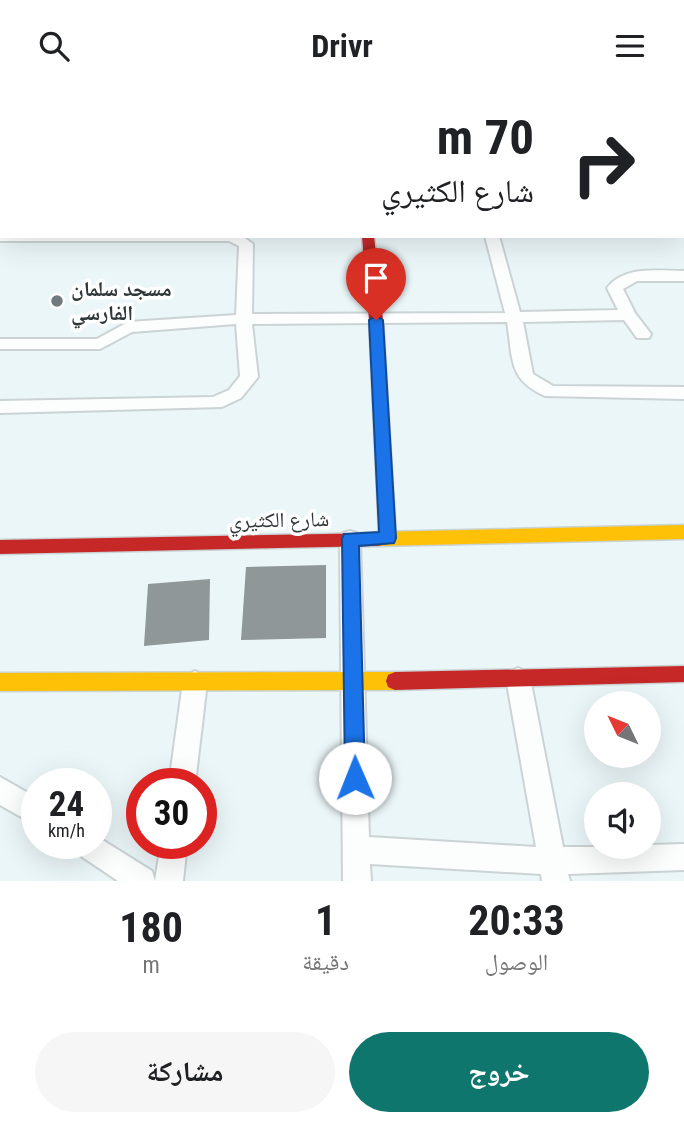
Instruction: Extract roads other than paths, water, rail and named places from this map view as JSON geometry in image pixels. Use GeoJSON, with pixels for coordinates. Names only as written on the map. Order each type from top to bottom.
{"type":"FeatureCollection","features":[{"type":"Feature","properties":{"kind":"street"},"geometry":{"type":"LineString","coordinates":[[0,407],[216,403],[235,394],[249,377],[244,319],[246,244],[234,238]]}},
{"type":"Feature","properties":{"kind":"street"},"geometry":{"type":"LineString","coordinates":[[368,238],[376,320],[388,538]]}},
{"type":"Feature","properties":{"kind":"street"},"geometry":{"type":"LineString","coordinates":[[493,238],[514,318],[524,376],[551,392],[684,393]]}},
{"type":"Feature","properties":{"kind":"street"},"geometry":{"type":"LineString","coordinates":[[643,334],[628,315],[615,288],[620,280],[631,277],[684,276]]}},
{"type":"Feature","properties":{"kind":"street"},"geometry":{"type":"LineString","coordinates":[[0,344],[100,344],[128,327],[244,319],[376,320],[628,315]]}},
{"type":"Feature","properties":{"kind":"street","name":"شارع الكثيري"},"geometry":{"type":"LineString","coordinates":[[0,547],[684,532]]}},
{"type":"Feature","properties":{"kind":"street"},"geometry":{"type":"LineString","coordinates":[[350,539],[357,881]]}},
{"type":"Feature","properties":{"kind":"street"},"geometry":{"type":"LineString","coordinates":[[0,681],[354,682],[684,674]]}},
{"type":"Feature","properties":{"kind":"street"},"geometry":{"type":"LineString","coordinates":[[518,678],[554,871]]}},
{"type":"Feature","properties":{"kind":"street"},"geometry":{"type":"LineString","coordinates":[[184,768],[195,682]]}},
{"type":"Feature","properties":{"kind":"street"},"geometry":{"type":"LineString","coordinates":[[0,790],[21,803]]}},
{"type":"Feature","properties":{"kind":"street"},"geometry":{"type":"LineString","coordinates":[[356,850],[554,871],[684,857]]}},
{"type":"Feature","properties":{"kind":"street"},"geometry":{"type":"LineString","coordinates":[[108,859],[142,881]]}},
{"type":"Feature","properties":{"kind":"street"},"geometry":{"type":"LineString","coordinates":[[169,881],[172,859]]}},
{"type":"Feature","properties":{"kind":"place","name":"مسجد سلمان الفارسي"},"geometry":{"type":"Point","coordinates":[57,301]}}]}
